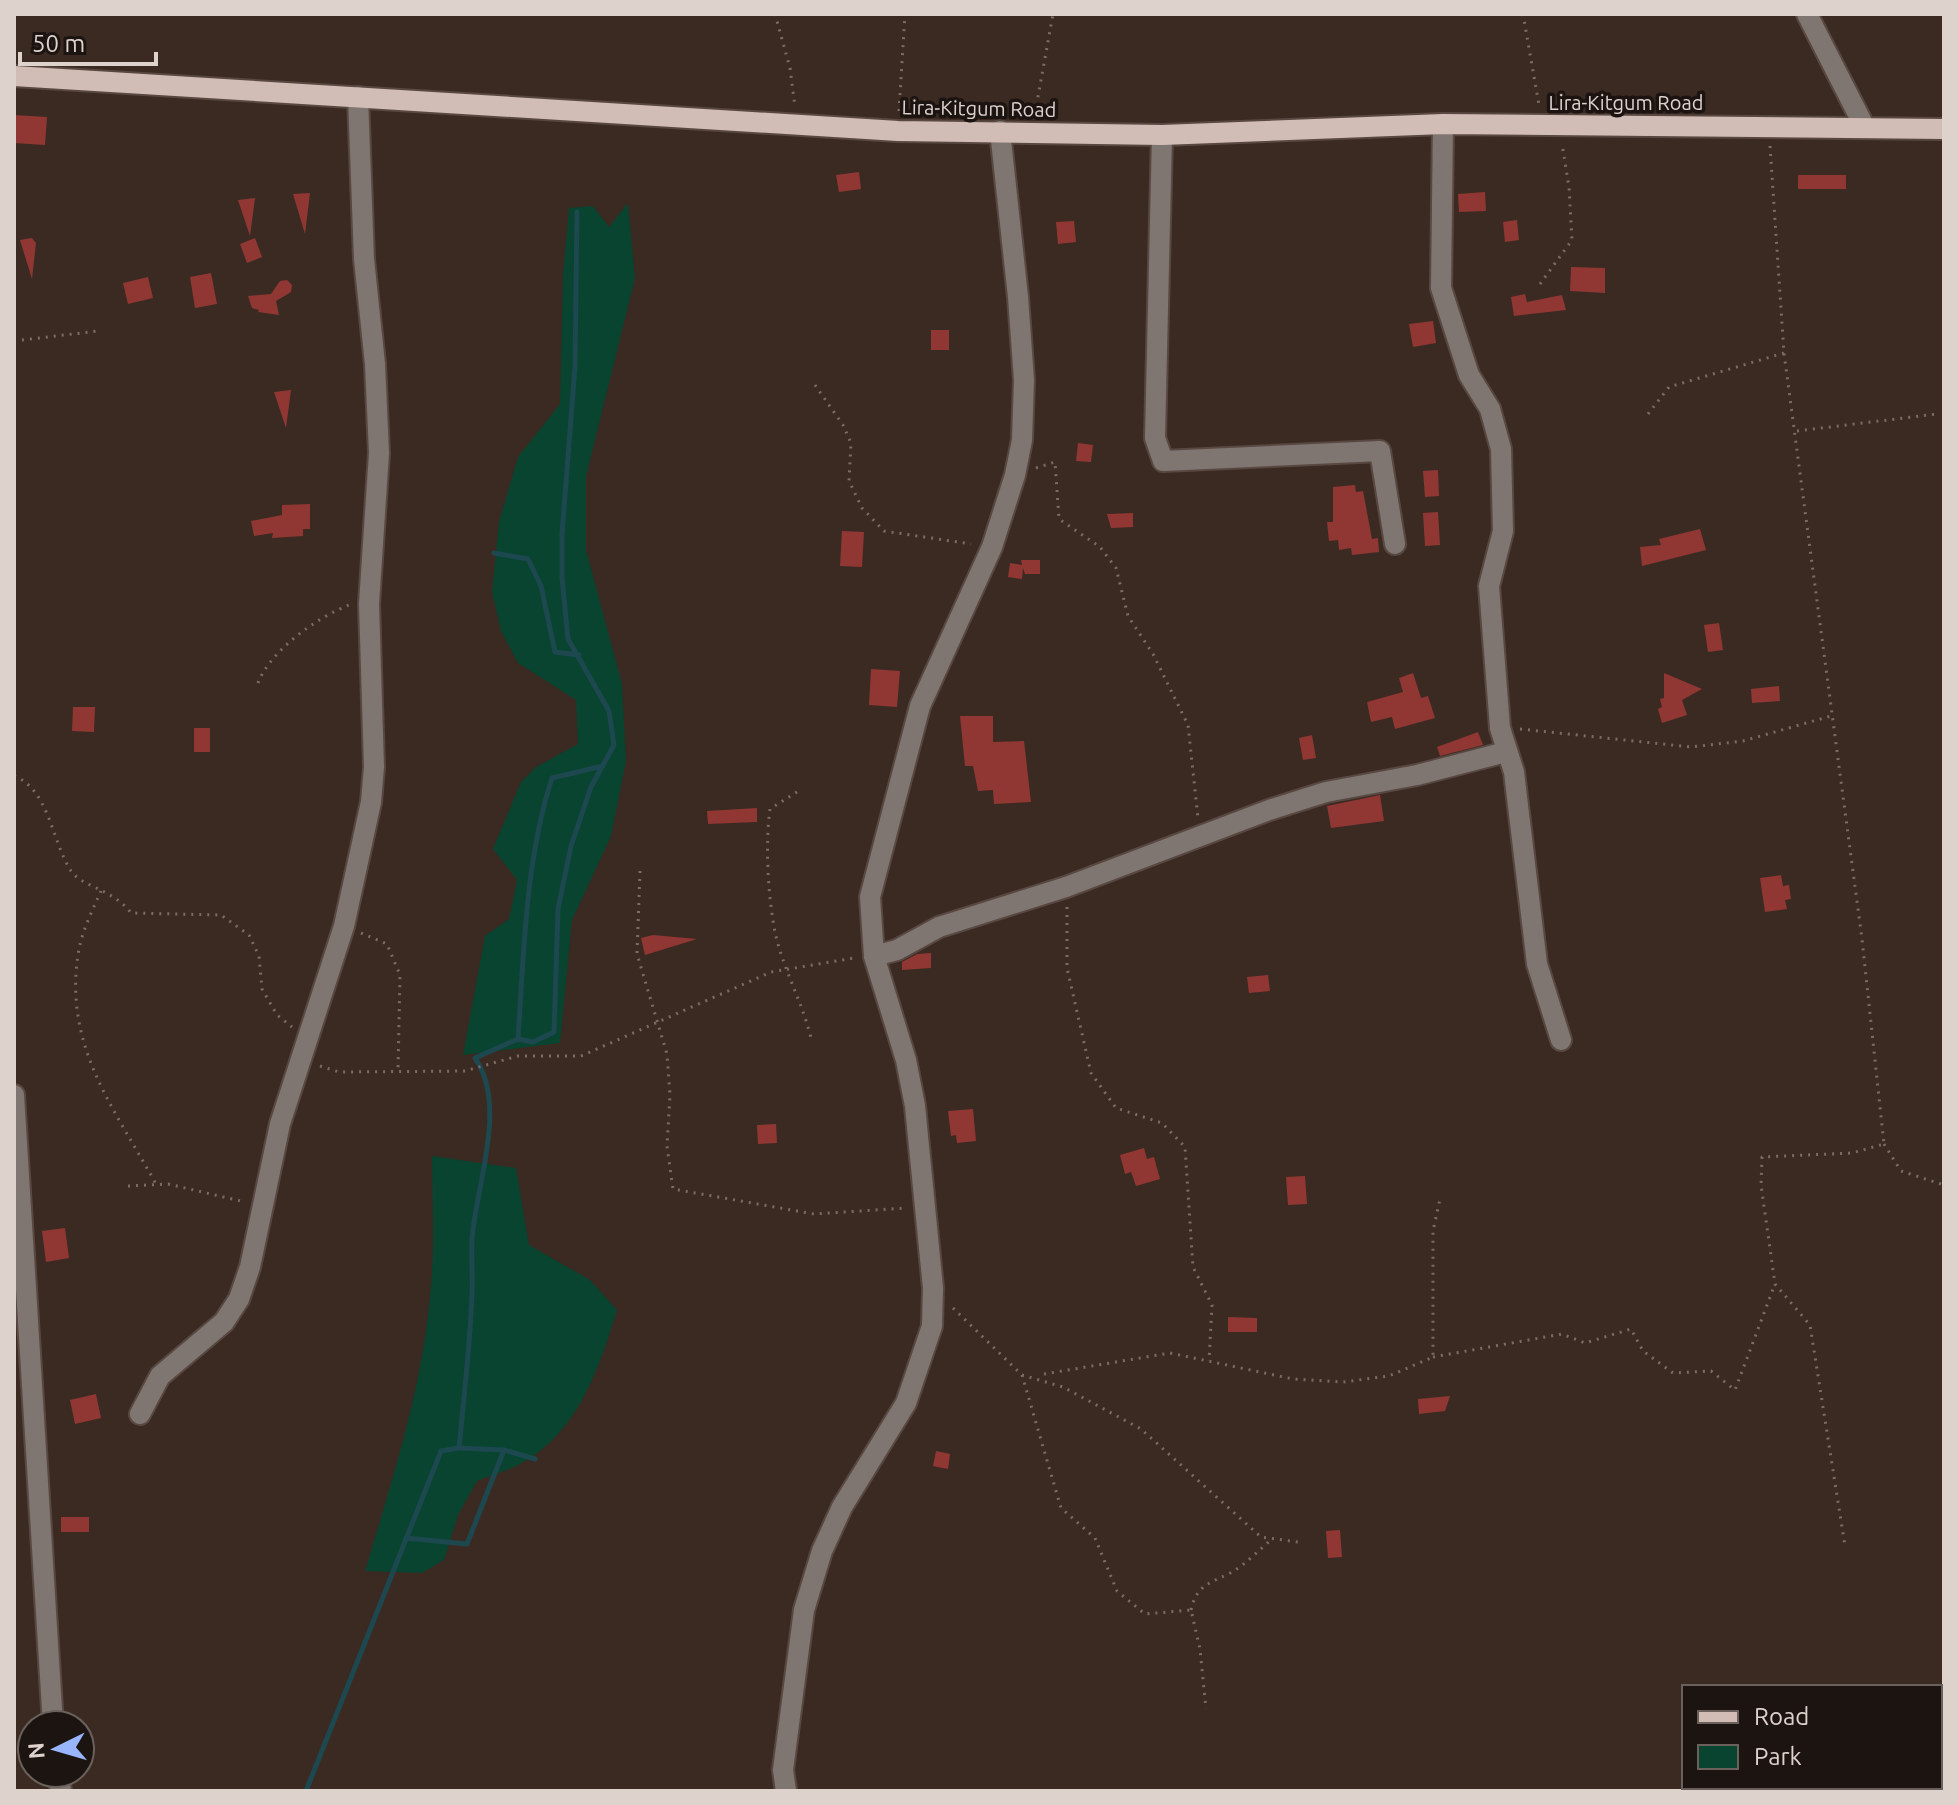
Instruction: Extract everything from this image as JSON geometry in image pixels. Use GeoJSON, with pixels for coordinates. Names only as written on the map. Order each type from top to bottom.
{"type":"FeatureCollection","features":[{"type":"Feature","properties":{"kind":"main road","name":"Lira-Kitgum Road"},"geometry":{"type":"LineString","coordinates":[[14,76],[898,131],[1162,135],[1443,124],[1944,129]]}},
{"type":"Feature","properties":{"kind":"street"},"geometry":{"type":"LineString","coordinates":[[1807,14],[1864,126]]}},
{"type":"Feature","properties":{"kind":"street"},"geometry":{"type":"LineString","coordinates":[[140,1414],[160,1376],[224,1322],[239,1299],[250,1267],[260,1206],[301,1060],[344,926],[371,802],[374,767],[369,604],[379,453],[375,364],[364,259],[358,97]]}},
{"type":"Feature","properties":{"kind":"street"},"geometry":{"type":"LineString","coordinates":[[1443,124],[1441,288],[1469,375],[1494,421],[1504,477],[1503,531],[1489,586],[1500,728],[1514,772],[1537,964],[1561,1040]]}},
{"type":"Feature","properties":{"kind":"street"},"geometry":{"type":"LineString","coordinates":[[786,1791],[783,1770],[789,1712],[808,1596],[822,1551],[842,1507],[906,1403],[932,1326],[933,1288],[911,1081],[874,956],[869,916],[873,875],[920,706],[992,547],[1015,475],[1022,440],[1024,380],[1000,131]]}},
{"type":"Feature","properties":{"kind":"street"},"geometry":{"type":"LineString","coordinates":[[1162,135],[1155,438],[1163,461],[1380,451],[1395,544]]}},
{"type":"Feature","properties":{"kind":"street"},"geometry":{"type":"LineString","coordinates":[[874,956],[897,950],[939,927],[1066,887],[1201,838],[1226,825],[1326,792],[1506,752]]}},
{"type":"Feature","properties":{"kind":"street"},"geometry":{"type":"LineString","coordinates":[[14,1095],[52,1709]]}},
{"type":"Feature","properties":{"kind":"path"},"geometry":{"type":"LineString","coordinates":[[775,14],[790,68],[798,127]]}},
{"type":"Feature","properties":{"kind":"path"},"geometry":{"type":"LineString","coordinates":[[898,131],[905,14]]}},
{"type":"Feature","properties":{"kind":"path"},"geometry":{"type":"LineString","coordinates":[[1039,132],[1034,119],[1053,14]]}},
{"type":"Feature","properties":{"kind":"path"},"geometry":{"type":"LineString","coordinates":[[1523,14],[1550,125],[1569,187],[1572,240],[1540,284]]}},
{"type":"Feature","properties":{"kind":"path"},"geometry":{"type":"LineString","coordinates":[[1769,126],[1784,353],[1797,431],[1831,716],[1862,939],[1884,1144],[1901,1171],[1944,1185]]}},
{"type":"Feature","properties":{"kind":"path"},"geometry":{"type":"LineString","coordinates":[[14,341],[98,331]]}},
{"type":"Feature","properties":{"kind":"path"},"geometry":{"type":"LineString","coordinates":[[1648,414],[1669,387],[1784,353]]}},
{"type":"Feature","properties":{"kind":"path"},"geometry":{"type":"LineString","coordinates":[[815,385],[843,425],[851,443],[849,481],[862,508],[884,531],[992,547]]}},
{"type":"Feature","properties":{"kind":"path"},"geometry":{"type":"LineString","coordinates":[[1797,431],[1937,414]]}},
{"type":"Feature","properties":{"kind":"path"},"geometry":{"type":"LineString","coordinates":[[1015,475],[1055,462],[1059,519],[1100,547],[1116,568],[1128,616],[1153,654],[1188,725],[1201,838]]}},
{"type":"Feature","properties":{"kind":"path"},"geometry":{"type":"LineString","coordinates":[[258,683],[265,666],[302,634],[346,605],[369,604]]}},
{"type":"Feature","properties":{"kind":"path"},"geometry":{"type":"LineString","coordinates":[[1500,728],[1691,747],[1743,741],[1831,716]]}},
{"type":"Feature","properties":{"kind":"path"},"geometry":{"type":"LineString","coordinates":[[14,776],[30,784],[73,875],[120,898],[131,913],[221,915],[249,935],[259,956],[262,989],[277,1015],[307,1039]]}},
{"type":"Feature","properties":{"kind":"path"},"geometry":{"type":"LineString","coordinates":[[797,792],[770,809],[765,845],[775,931],[802,1002],[811,1038]]}},
{"type":"Feature","properties":{"kind":"path"},"geometry":{"type":"LineString","coordinates":[[640,871],[637,954],[667,1054],[670,1095],[667,1146],[673,1189],[814,1214],[926,1207]]}},
{"type":"Feature","properties":{"kind":"path"},"geometry":{"type":"LineString","coordinates":[[1066,887],[1067,968],[1091,1073],[1116,1108],[1162,1123],[1185,1147],[1193,1267],[1212,1305],[1209,1361]]}},
{"type":"Feature","properties":{"kind":"path"},"geometry":{"type":"LineString","coordinates":[[101,890],[80,946],[78,1026],[88,1060],[156,1184]]}},
{"type":"Feature","properties":{"kind":"path"},"geometry":{"type":"LineString","coordinates":[[344,926],[387,944],[400,975],[398,1070]]}},
{"type":"Feature","properties":{"kind":"path"},"geometry":{"type":"LineString","coordinates":[[301,1060],[339,1072],[465,1071],[518,1056],[581,1056],[733,987],[787,969],[874,956]]}},
{"type":"Feature","properties":{"kind":"path"},"geometry":{"type":"LineString","coordinates":[[1044,1374],[1170,1353],[1293,1379],[1343,1382],[1389,1376],[1433,1357],[1562,1334],[1585,1343],[1631,1329],[1643,1351],[1673,1373],[1711,1371],[1735,1390],[1775,1284],[1761,1185],[1762,1157],[1852,1153],[1884,1144]]}},
{"type":"Feature","properties":{"kind":"path"},"geometry":{"type":"LineString","coordinates":[[128,1186],[156,1184],[260,1206]]}},
{"type":"Feature","properties":{"kind":"path"},"geometry":{"type":"LineString","coordinates":[[1433,1357],[1433,1231],[1440,1199]]}},
{"type":"Feature","properties":{"kind":"path"},"geometry":{"type":"LineString","coordinates":[[1775,1284],[1810,1325],[1845,1546]]}},
{"type":"Feature","properties":{"kind":"path"},"geometry":{"type":"LineString","coordinates":[[933,1288],[1022,1375],[1063,1387],[1141,1429],[1261,1537],[1298,1542]]}},
{"type":"Feature","properties":{"kind":"path"},"geometry":{"type":"LineString","coordinates":[[1022,1375],[1061,1508],[1095,1538],[1117,1591],[1145,1614],[1191,1610]]}},
{"type":"Feature","properties":{"kind":"path"},"geometry":{"type":"LineString","coordinates":[[1206,1709],[1200,1649],[1191,1610],[1193,1600],[1210,1580],[1232,1573],[1272,1539]]}},
{"type":"Feature","properties":{"kind":"green space"},"geometry":{"type":"Polygon","coordinates":[[[628,203],[635,278],[586,476],[586,550],[622,684],[626,761],[611,836],[572,920],[560,1043],[463,1055],[485,936],[509,919],[517,880],[493,849],[521,782],[536,767],[578,744],[576,700],[518,663],[501,631],[492,592],[499,522],[518,457],[560,404],[563,275],[569,208],[593,206],[609,227],[628,203]]]}},
{"type":"Feature","properties":{"kind":"green space"},"geometry":{"type":"Polygon","coordinates":[[[432,1156],[516,1168],[529,1245],[590,1280],[617,1310],[593,1377],[571,1418],[538,1452],[513,1467],[477,1481],[458,1515],[444,1560],[422,1573],[365,1571],[406,1430],[422,1358],[432,1269],[432,1156]]]}},
{"type":"Feature","properties":{"kind":"building"},"geometry":{"type":"Polygon","coordinates":[[[14,115],[47,117],[45,145],[14,143],[14,115]]]}},
{"type":"Feature","properties":{"kind":"building"},"geometry":{"type":"Polygon","coordinates":[[[859,172],[861,189],[839,192],[836,175],[859,172]]]}},
{"type":"Feature","properties":{"kind":"building"},"geometry":{"type":"Polygon","coordinates":[[[1798,175],[1846,175],[1846,189],[1798,189],[1798,175]]]}},
{"type":"Feature","properties":{"kind":"building"},"geometry":{"type":"Polygon","coordinates":[[[1485,192],[1486,211],[1459,212],[1458,194],[1485,192]]]}},
{"type":"Feature","properties":{"kind":"building"},"geometry":{"type":"Polygon","coordinates":[[[310,193],[305,234],[293,194],[310,193]]]}},
{"type":"Feature","properties":{"kind":"building"},"geometry":{"type":"Polygon","coordinates":[[[255,198],[250,236],[238,200],[255,198]]]}},
{"type":"Feature","properties":{"kind":"building"},"geometry":{"type":"Polygon","coordinates":[[[1517,220],[1519,240],[1505,242],[1503,222],[1517,220]]]}},
{"type":"Feature","properties":{"kind":"building"},"geometry":{"type":"Polygon","coordinates":[[[1074,221],[1076,242],[1058,244],[1056,222],[1074,221]]]}},
{"type":"Feature","properties":{"kind":"building"},"geometry":{"type":"Polygon","coordinates":[[[32,238],[36,243],[32,279],[20,240],[32,238]]]}},
{"type":"Feature","properties":{"kind":"building"},"geometry":{"type":"Polygon","coordinates":[[[255,238],[262,257],[247,263],[240,244],[255,238]]]}},
{"type":"Feature","properties":{"kind":"building"},"geometry":{"type":"Polygon","coordinates":[[[1571,267],[1605,268],[1605,293],[1570,291],[1571,267]]]}},
{"type":"Feature","properties":{"kind":"building"},"geometry":{"type":"Polygon","coordinates":[[[211,273],[217,304],[195,308],[190,277],[211,273]]]}},
{"type":"Feature","properties":{"kind":"building"},"geometry":{"type":"Polygon","coordinates":[[[148,277],[153,298],[128,304],[123,283],[148,277]]]}},
{"type":"Feature","properties":{"kind":"building"},"geometry":{"type":"Polygon","coordinates":[[[287,280],[292,285],[291,292],[276,301],[279,315],[252,308],[248,296],[271,294],[280,281],[287,280]]]}},
{"type":"Feature","properties":{"kind":"building"},"geometry":{"type":"Polygon","coordinates":[[[1525,294],[1527,302],[1562,295],[1566,310],[1514,316],[1511,297],[1525,294]]]}},
{"type":"Feature","properties":{"kind":"building"},"geometry":{"type":"Polygon","coordinates":[[[1433,321],[1436,343],[1413,347],[1409,324],[1433,321]]]}},
{"type":"Feature","properties":{"kind":"building"},"geometry":{"type":"Polygon","coordinates":[[[931,330],[949,330],[949,350],[931,350],[931,330]]]}},
{"type":"Feature","properties":{"kind":"building"},"geometry":{"type":"Polygon","coordinates":[[[291,390],[286,428],[274,392],[291,390]]]}},
{"type":"Feature","properties":{"kind":"building"},"geometry":{"type":"Polygon","coordinates":[[[1078,443],[1093,445],[1091,462],[1076,461],[1078,443]]]}},
{"type":"Feature","properties":{"kind":"building"},"geometry":{"type":"Polygon","coordinates":[[[1438,470],[1439,496],[1425,497],[1423,471],[1438,470]]]}},
{"type":"Feature","properties":{"kind":"building"},"geometry":{"type":"Polygon","coordinates":[[[1355,485],[1356,492],[1363,491],[1372,539],[1378,538],[1379,552],[1352,555],[1351,548],[1339,550],[1338,540],[1329,541],[1327,522],[1333,522],[1333,487],[1355,485]]]}},
{"type":"Feature","properties":{"kind":"building"},"geometry":{"type":"Polygon","coordinates":[[[310,504],[310,529],[303,529],[303,536],[272,538],[273,533],[254,536],[251,521],[282,515],[282,505],[310,504]]]}},
{"type":"Feature","properties":{"kind":"building"},"geometry":{"type":"Polygon","coordinates":[[[1438,512],[1440,545],[1425,546],[1423,513],[1438,512]]]}},
{"type":"Feature","properties":{"kind":"building"},"geometry":{"type":"Polygon","coordinates":[[[1133,513],[1133,527],[1111,528],[1107,514],[1133,513]]]}},
{"type":"Feature","properties":{"kind":"building"},"geometry":{"type":"Polygon","coordinates":[[[1700,529],[1706,550],[1642,566],[1640,547],[1661,545],[1659,539],[1700,529]]]}},
{"type":"Feature","properties":{"kind":"building"},"geometry":{"type":"Polygon","coordinates":[[[842,531],[864,532],[862,567],[840,566],[842,531]]]}},
{"type":"Feature","properties":{"kind":"building"},"geometry":{"type":"Polygon","coordinates":[[[1021,560],[1040,560],[1040,574],[1025,574],[1023,568],[1022,579],[1008,577],[1010,563],[1022,565],[1021,560]]]}},
{"type":"Feature","properties":{"kind":"building"},"geometry":{"type":"Polygon","coordinates":[[[1719,623],[1723,650],[1708,652],[1704,625],[1719,623]]]}},
{"type":"Feature","properties":{"kind":"building"},"geometry":{"type":"Polygon","coordinates":[[[871,669],[900,671],[897,707],[869,705],[871,669]]]}},
{"type":"Feature","properties":{"kind":"building"},"geometry":{"type":"Polygon","coordinates":[[[1413,673],[1421,698],[1428,696],[1435,718],[1395,729],[1392,717],[1371,722],[1367,702],[1403,692],[1399,678],[1413,673]]]}},
{"type":"Feature","properties":{"kind":"building"},"geometry":{"type":"Polygon","coordinates":[[[1664,673],[1702,689],[1682,700],[1687,715],[1662,723],[1658,709],[1662,707],[1660,699],[1664,698],[1664,673]]]}},
{"type":"Feature","properties":{"kind":"building"},"geometry":{"type":"Polygon","coordinates":[[[1779,686],[1780,701],[1752,703],[1751,689],[1779,686]]]}},
{"type":"Feature","properties":{"kind":"building"},"geometry":{"type":"Polygon","coordinates":[[[73,707],[95,707],[94,732],[72,731],[73,707]]]}},
{"type":"Feature","properties":{"kind":"building"},"geometry":{"type":"Polygon","coordinates":[[[960,716],[993,716],[993,742],[1024,741],[1031,802],[994,804],[993,790],[978,791],[973,766],[965,766],[960,716]]]}},
{"type":"Feature","properties":{"kind":"building"},"geometry":{"type":"Polygon","coordinates":[[[194,728],[210,728],[210,752],[194,752],[194,728]]]}},
{"type":"Feature","properties":{"kind":"building"},"geometry":{"type":"Polygon","coordinates":[[[1478,732],[1483,745],[1440,756],[1437,747],[1478,732]]]}},
{"type":"Feature","properties":{"kind":"building"},"geometry":{"type":"Polygon","coordinates":[[[1312,735],[1316,758],[1303,760],[1299,738],[1312,735]]]}},
{"type":"Feature","properties":{"kind":"building"},"geometry":{"type":"Polygon","coordinates":[[[1380,795],[1384,821],[1331,828],[1327,806],[1380,795]]]}},
{"type":"Feature","properties":{"kind":"building"},"geometry":{"type":"Polygon","coordinates":[[[757,808],[757,822],[708,824],[707,811],[757,808]]]}},
{"type":"Feature","properties":{"kind":"building"},"geometry":{"type":"Polygon","coordinates":[[[1781,875],[1783,886],[1789,885],[1791,899],[1785,900],[1787,909],[1765,912],[1760,878],[1781,875]]]}},
{"type":"Feature","properties":{"kind":"building"},"geometry":{"type":"Polygon","coordinates":[[[653,935],[697,939],[645,955],[641,938],[653,935]]]}},
{"type":"Feature","properties":{"kind":"building"},"geometry":{"type":"Polygon","coordinates":[[[931,953],[931,968],[902,970],[902,962],[917,954],[931,953]]]}},
{"type":"Feature","properties":{"kind":"building"},"geometry":{"type":"Polygon","coordinates":[[[1268,975],[1270,991],[1249,993],[1247,977],[1268,975]]]}},
{"type":"Feature","properties":{"kind":"building"},"geometry":{"type":"Polygon","coordinates":[[[973,1109],[976,1141],[957,1143],[956,1135],[951,1136],[948,1111],[973,1109]]]}},
{"type":"Feature","properties":{"kind":"building"},"geometry":{"type":"Polygon","coordinates":[[[776,1124],[777,1143],[758,1144],[757,1125],[776,1124]]]}},
{"type":"Feature","properties":{"kind":"building"},"geometry":{"type":"Polygon","coordinates":[[[1144,1148],[1147,1159],[1154,1157],[1160,1179],[1136,1186],[1131,1172],[1125,1174],[1120,1155],[1144,1148]]]}},
{"type":"Feature","properties":{"kind":"building"},"geometry":{"type":"Polygon","coordinates":[[[1305,1176],[1307,1204],[1288,1205],[1286,1177],[1305,1176]]]}},
{"type":"Feature","properties":{"kind":"building"},"geometry":{"type":"Polygon","coordinates":[[[65,1228],[69,1258],[46,1262],[42,1231],[65,1228]]]}},
{"type":"Feature","properties":{"kind":"building"},"geometry":{"type":"Polygon","coordinates":[[[1228,1317],[1257,1318],[1257,1332],[1228,1332],[1228,1317]]]}},
{"type":"Feature","properties":{"kind":"building"},"geometry":{"type":"Polygon","coordinates":[[[96,1394],[101,1418],[75,1424],[70,1400],[96,1394]]]}},
{"type":"Feature","properties":{"kind":"building"},"geometry":{"type":"Polygon","coordinates":[[[1450,1396],[1445,1411],[1419,1414],[1418,1399],[1450,1396]]]}},
{"type":"Feature","properties":{"kind":"building"},"geometry":{"type":"Polygon","coordinates":[[[936,1451],[950,1454],[948,1469],[933,1466],[936,1451]]]}},
{"type":"Feature","properties":{"kind":"building"},"geometry":{"type":"Polygon","coordinates":[[[61,1517],[89,1517],[89,1532],[61,1532],[61,1517]]]}},
{"type":"Feature","properties":{"kind":"building"},"geometry":{"type":"Polygon","coordinates":[[[1340,1530],[1342,1557],[1328,1558],[1326,1531],[1340,1530]]]}},
{"type":"Feature","properties":{"kind":"waterway"},"geometry":{"type":"LineString","coordinates":[[518,1039],[533,1042],[554,1032],[558,909],[571,846],[591,787],[614,745],[609,711],[568,639],[562,577],[562,534],[575,367],[577,212]]}},
{"type":"Feature","properties":{"kind":"waterway"},"geometry":{"type":"LineString","coordinates":[[494,553],[528,559],[541,586],[555,652],[579,655]]}},
{"type":"Feature","properties":{"kind":"waterway"},"geometry":{"type":"LineString","coordinates":[[306,1791],[441,1451],[459,1448],[471,1313],[472,1239],[490,1122],[485,1077],[475,1058],[518,1039],[531,875],[552,778],[603,766]]}},
{"type":"Feature","properties":{"kind":"waterway"},"geometry":{"type":"LineString","coordinates":[[459,1448],[504,1450],[535,1459]]}},
{"type":"Feature","properties":{"kind":"waterway"},"geometry":{"type":"LineString","coordinates":[[406,1538],[467,1544],[504,1450]]}}]}
